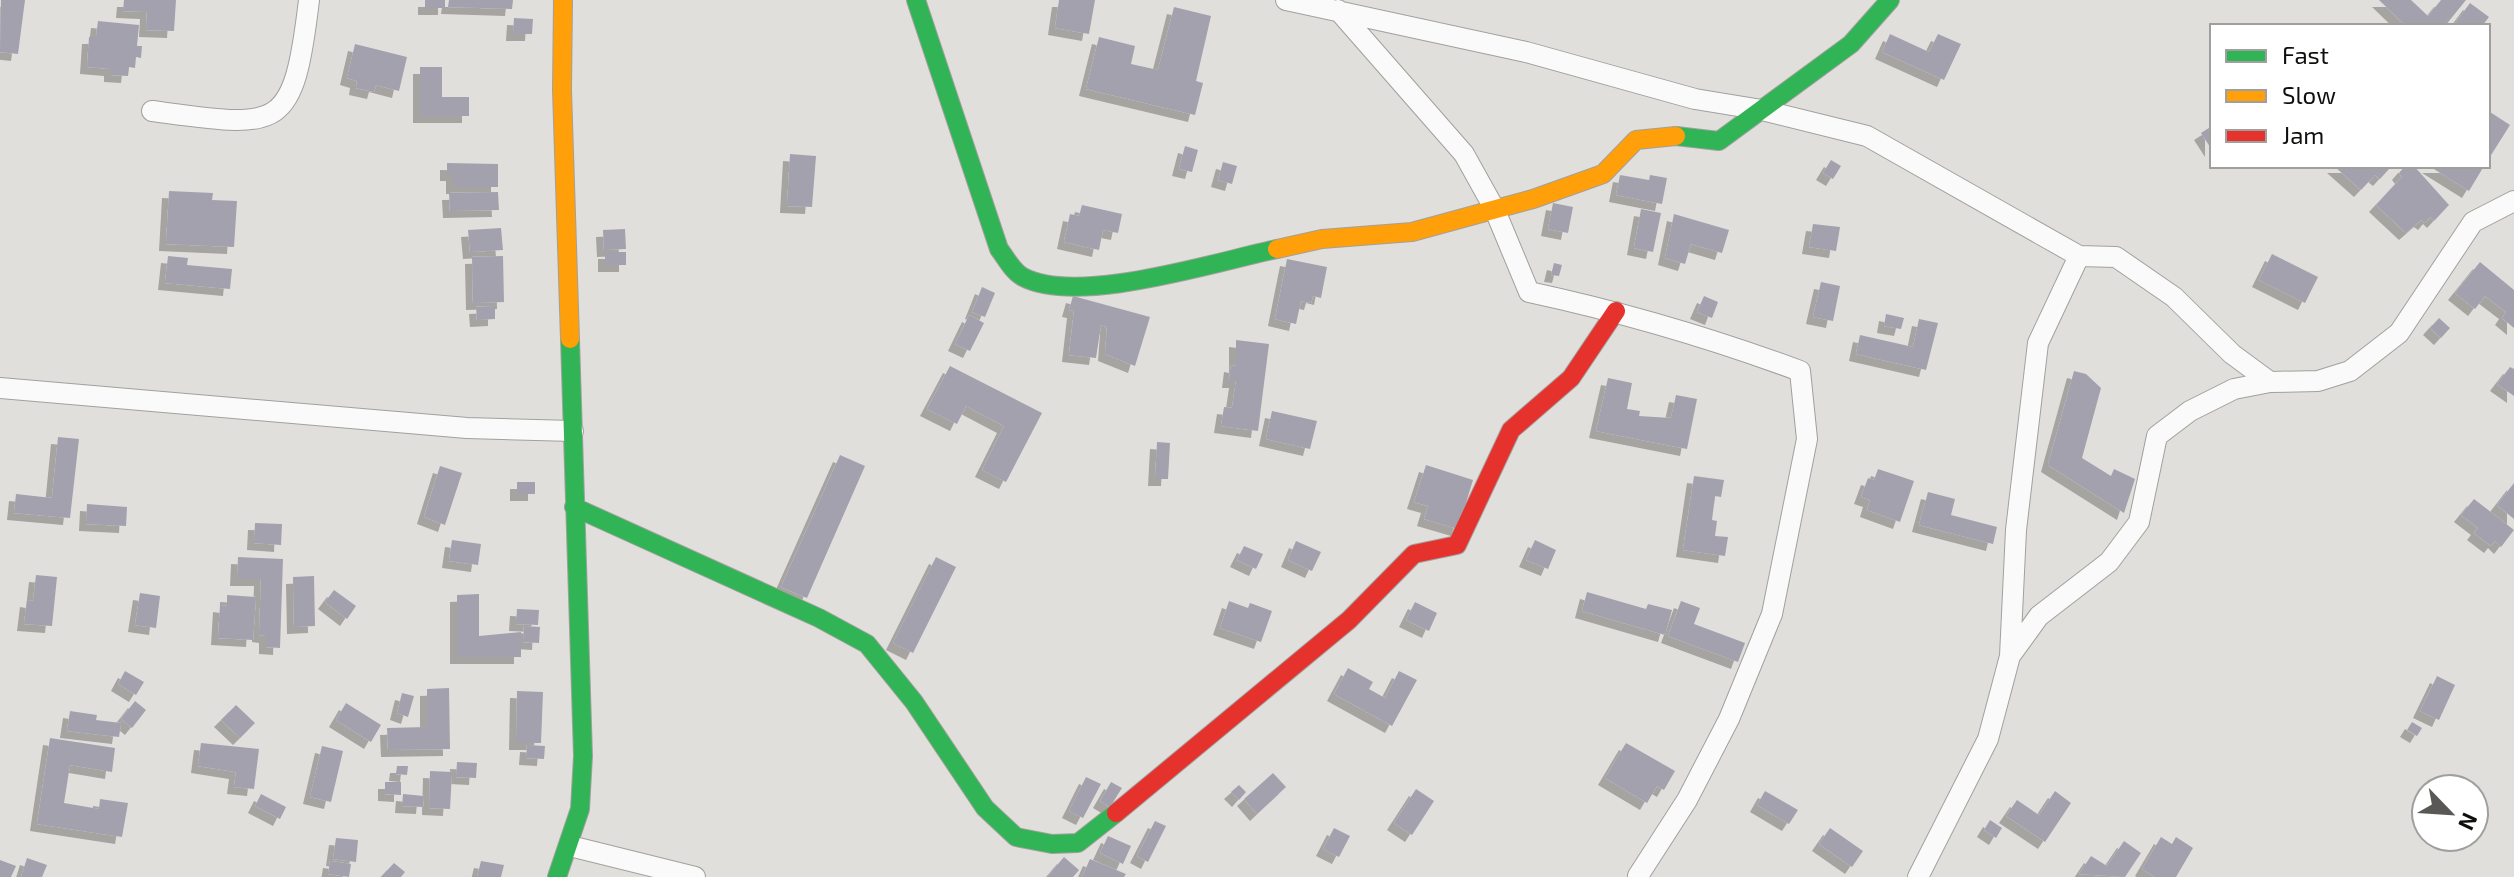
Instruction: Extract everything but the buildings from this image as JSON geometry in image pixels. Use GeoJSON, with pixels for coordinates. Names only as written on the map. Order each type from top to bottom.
{"type":"FeatureCollection","features":[{"type":"Feature","properties":{"kind":"street"},"geometry":{"type":"LineString","coordinates":[[152,111],[253,121],[279,111],[291,96],[299,71],[309,0]]}},
{"type":"Feature","properties":{"kind":"street"},"geometry":{"type":"LineString","coordinates":[[557,877],[580,809],[583,756],[562,90],[563,0]]}},
{"type":"Feature","properties":{"kind":"street"},"geometry":{"type":"LineString","coordinates":[[916,0],[999,249],[1020,276],[1054,288],[1104,286],[1322,239],[1412,232],[1603,174],[1636,140],[1673,136],[1719,141],[1851,44],[1890,0]]}},
{"type":"Feature","properties":{"kind":"street"},"geometry":{"type":"LineString","coordinates":[[1286,0],[1526,52],[1695,99],[1762,110],[1867,136],[2079,256],[2116,257],[2174,297],[2232,354],[2270,382]]}},
{"type":"Feature","properties":{"kind":"street"},"geometry":{"type":"LineString","coordinates":[[1338,10],[1464,154],[1494,208],[1529,292],[1616,311],[1718,341],[1800,371],[1807,439],[1772,614],[1729,719],[1687,800],[1638,876]]}},
{"type":"Feature","properties":{"kind":"street"},"geometry":{"type":"LineString","coordinates":[[2010,656],[2039,616],[2109,562],[2139,522],[2157,436],[2190,411],[2234,389],[2270,382],[2318,381],[2350,371],[2399,333],[2473,222],[2514,201]]}},
{"type":"Feature","properties":{"kind":"street"},"geometry":{"type":"LineString","coordinates":[[1918,877],[1988,739],[2010,656],[2016,530],[2038,343],[2079,256]]}},
{"type":"Feature","properties":{"kind":"street"},"geometry":{"type":"LineString","coordinates":[[574,507],[819,618],[867,644],[914,702],[985,808],[1016,837],[1052,844],[1078,843],[1196,750],[1349,620],[1414,554],[1457,545],[1511,430],[1571,378],[1616,311]]}},
{"type":"Feature","properties":{"kind":"street"},"geometry":{"type":"LineString","coordinates":[[0,388],[467,428],[573,431]]}},
{"type":"Feature","properties":{"kind":"street"},"geometry":{"type":"LineString","coordinates":[[570,846],[695,877]]}},
{"type":"Feature","properties":{"kind":"traffic: fast"},"geometry":{"type":"LineString","coordinates":[[916,0],[999,249],[1019,275],[1047,285],[1077,287],[1111,284],[1147,279],[1277,249]]}},
{"type":"Feature","properties":{"kind":"traffic: fast"},"geometry":{"type":"LineString","coordinates":[[1676,136],[1719,141],[1851,44],[1890,0]]}},
{"type":"Feature","properties":{"kind":"traffic: fast"},"geometry":{"type":"LineString","coordinates":[[557,877],[580,809],[583,756],[570,339]]}},
{"type":"Feature","properties":{"kind":"traffic: fast"},"geometry":{"type":"LineString","coordinates":[[574,507],[819,618],[867,644],[914,702],[985,808],[1016,837],[1052,844],[1078,843],[1116,813]]}},
{"type":"Feature","properties":{"kind":"traffic: slow"},"geometry":{"type":"LineString","coordinates":[[563,0],[562,90],[570,339]]}},
{"type":"Feature","properties":{"kind":"traffic: slow"},"geometry":{"type":"LineString","coordinates":[[1277,249],[1322,239],[1412,232],[1533,199],[1603,174],[1636,140],[1676,136]]}},
{"type":"Feature","properties":{"kind":"traffic: jam"},"geometry":{"type":"LineString","coordinates":[[1116,813],[1349,620],[1414,554],[1457,545],[1511,430],[1571,378],[1616,311]]}}]}
